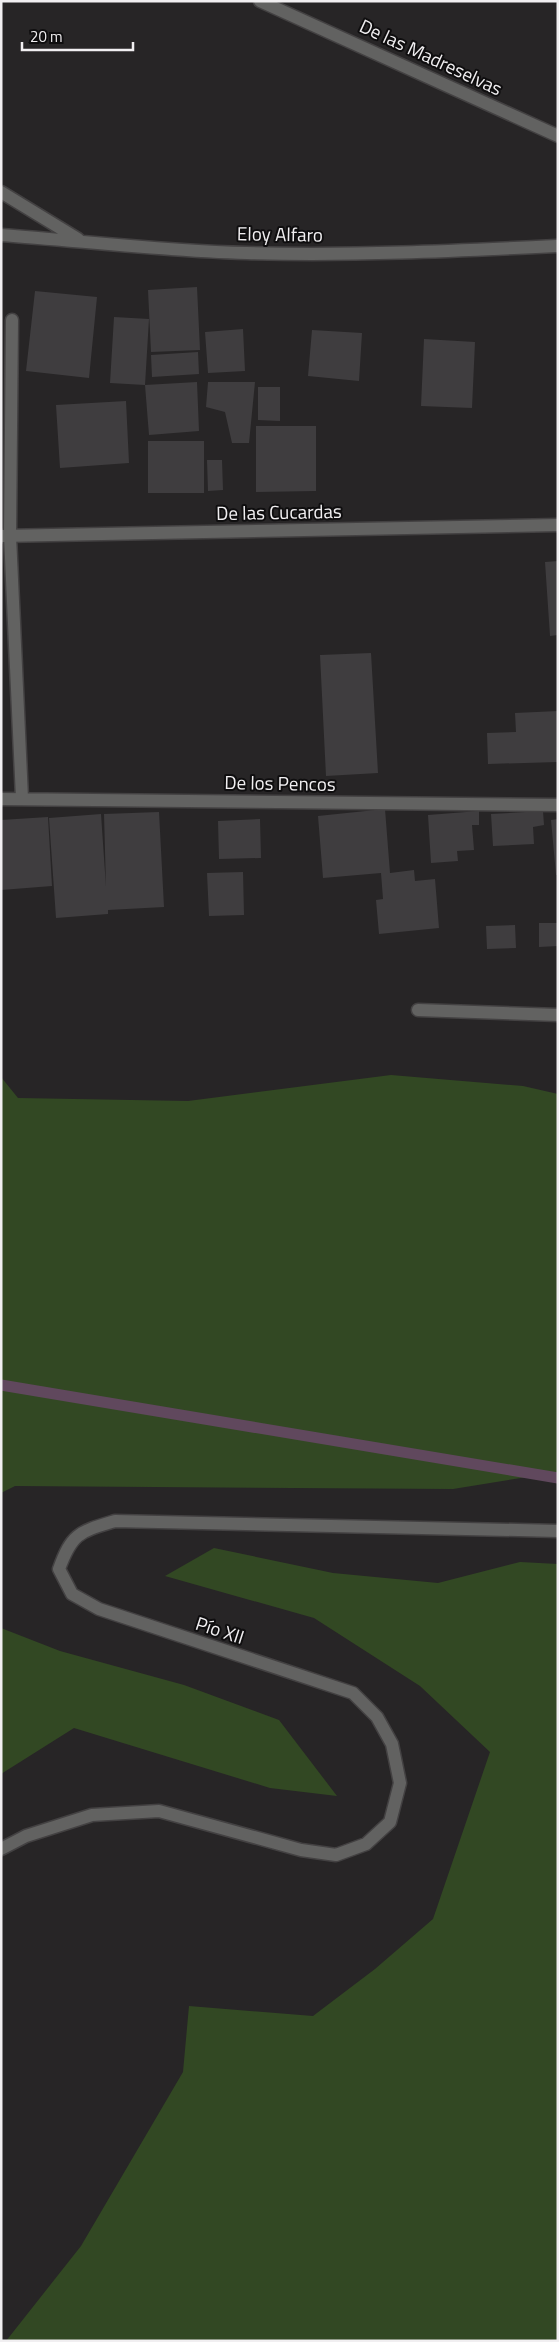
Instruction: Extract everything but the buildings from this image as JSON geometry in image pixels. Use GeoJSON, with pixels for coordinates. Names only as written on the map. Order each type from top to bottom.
{"type":"FeatureCollection","features":[{"type":"Feature","properties":{"kind":"street","name":"De las Madreselvas"},"geometry":{"type":"LineString","coordinates":[[260,1],[558,136]]}},
{"type":"Feature","properties":{"kind":"street"},"geometry":{"type":"LineString","coordinates":[[1,192],[80,241]]}},
{"type":"Feature","properties":{"kind":"street","name":"Eloy Alfaro"},"geometry":{"type":"LineString","coordinates":[[1,235],[164,249],[276,254],[362,254],[558,246]]}},
{"type":"Feature","properties":{"kind":"street"},"geometry":{"type":"LineString","coordinates":[[12,320],[5,536],[22,798]]}},
{"type":"Feature","properties":{"kind":"street","name":"De las Cucardas"},"geometry":{"type":"LineString","coordinates":[[5,536],[558,525]]}},
{"type":"Feature","properties":{"kind":"street","name":"De los Pencos"},"geometry":{"type":"LineString","coordinates":[[1,799],[558,805]]}},
{"type":"Feature","properties":{"kind":"street"},"geometry":{"type":"LineString","coordinates":[[418,1010],[558,1015]]}},
{"type":"Feature","properties":{"kind":"street","name":"Pío XII"},"geometry":{"type":"LineString","coordinates":[[1,1849],[26,1836],[92,1814],[159,1810],[301,1850],[336,1855],[366,1844],[390,1822],[400,1783],[392,1744],[377,1717],[353,1693],[98,1609],[72,1594],[59,1569],[68,1546],[82,1531],[115,1521],[558,1531]]}},
{"type":"Feature","properties":{"kind":"green space"},"geometry":{"type":"Polygon","coordinates":[[[391,1075],[523,1086],[558,1094],[558,1472],[453,1489],[15,1486],[1,1493],[1,1077],[18,1098],[188,1101],[391,1075]]]}},
{"type":"Feature","properties":{"kind":"green space"},"geometry":{"type":"Polygon","coordinates":[[[214,1548],[333,1573],[438,1583],[520,1562],[558,1564],[558,2341],[6,2341],[81,2246],[183,2072],[189,2006],[313,2016],[375,1969],[433,1919],[490,1752],[420,1686],[314,1618],[165,1576],[214,1548]]]}},
{"type":"Feature","properties":{"kind":"green space"},"geometry":{"type":"Polygon","coordinates":[[[1,1628],[60,1651],[184,1685],[279,1720],[337,1796],[270,1788],[74,1728],[1,1774],[1,1628]]]}},
{"type":"Feature","properties":{"kind":"waterway"},"geometry":{"type":"LineString","coordinates":[[1,1385],[558,1478]]}}]}
